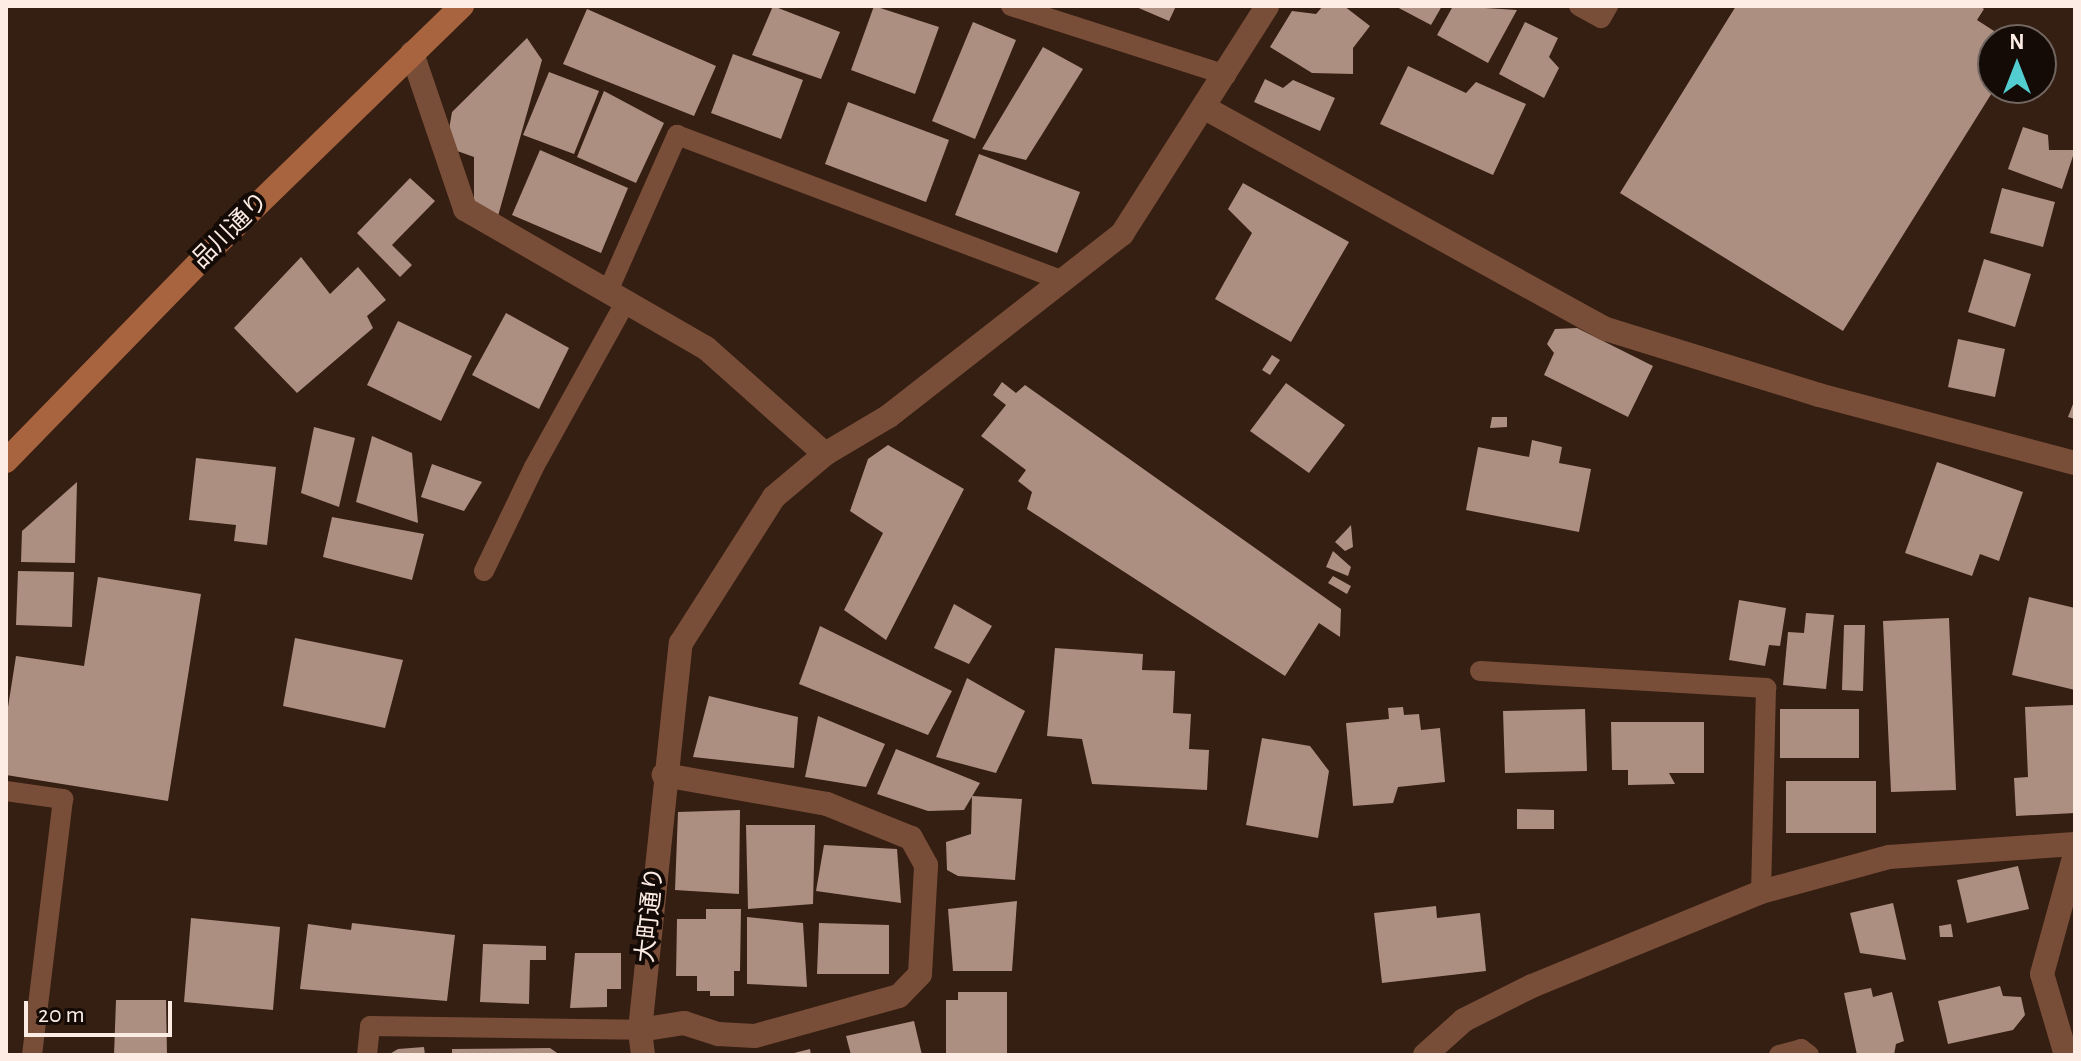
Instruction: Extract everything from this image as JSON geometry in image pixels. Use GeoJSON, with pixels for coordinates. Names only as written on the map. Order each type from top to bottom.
{"type":"FeatureCollection","features":[{"type":"Feature","properties":{"kind":"street","name":"大町通り"},"geometry":{"type":"LineString","coordinates":[[643,1055],[640,1030],[664,775],[681,643],[774,497],[825,454],[889,416],[1122,234],[1226,75],[1267,6]]}},
{"type":"Feature","properties":{"kind":"street","name":"品川通り"},"geometry":{"type":"LineString","coordinates":[[6,461],[454,9]]}},
{"type":"Feature","properties":{"kind":"street"},"geometry":{"type":"LineString","coordinates":[[412,53],[465,209],[706,348],[825,454]]}},
{"type":"Feature","properties":{"kind":"street"},"geometry":{"type":"LineString","coordinates":[[1205,108],[1606,329],[1819,395],[2075,463]]}},
{"type":"Feature","properties":{"kind":"street"},"geometry":{"type":"LineString","coordinates":[[640,1030],[684,1023],[718,1034],[755,1036],[899,996],[920,974],[926,865],[911,838],[827,804],[664,775]]}},
{"type":"Feature","properties":{"kind":"street"},"geometry":{"type":"LineString","coordinates":[[1425,1055],[1464,1020],[1532,986],[1761,892],[1889,857],[2075,844]]}},
{"type":"Feature","properties":{"kind":"street"},"geometry":{"type":"LineString","coordinates":[[2066,1055],[2042,974],[2075,854]]}},
{"type":"Feature","properties":{"kind":"lane"},"geometry":{"type":"LineString","coordinates":[[1011,6],[1064,14],[1226,75]]}},
{"type":"Feature","properties":{"kind":"lane"},"geometry":{"type":"LineString","coordinates":[[1579,6],[1601,18],[1608,6]]}},
{"type":"Feature","properties":{"kind":"lane"},"geometry":{"type":"LineString","coordinates":[[484,571],[617,296],[677,135],[1064,281]]}},
{"type":"Feature","properties":{"kind":"lane"},"geometry":{"type":"LineString","coordinates":[[1480,671],[1766,688],[1761,892]]}},
{"type":"Feature","properties":{"kind":"lane"},"geometry":{"type":"LineString","coordinates":[[6,791],[63,799],[32,1055]]}},
{"type":"Feature","properties":{"kind":"lane"},"geometry":{"type":"LineString","coordinates":[[367,1055],[370,1026],[640,1030]]}},
{"type":"Feature","properties":{"kind":"lane"},"geometry":{"type":"LineString","coordinates":[[1779,1055],[1801,1049],[1809,1055]]}},
{"type":"Feature","properties":{"kind":"building"},"geometry":{"type":"Polygon","coordinates":[[[773,6],[840,32],[821,79],[752,55],[773,6]]]}},
{"type":"Feature","properties":{"kind":"building"},"geometry":{"type":"Polygon","coordinates":[[[874,6],[939,27],[915,94],[851,70],[874,6]]]}},
{"type":"Feature","properties":{"kind":"building"},"geometry":{"type":"Polygon","coordinates":[[[1134,6],[1176,6],[1169,21],[1134,6]]]}},
{"type":"Feature","properties":{"kind":"building"},"geometry":{"type":"Polygon","coordinates":[[[1323,6],[1344,6],[1370,26],[1353,48],[1353,74],[1312,73],[1270,47],[1292,11],[1316,14],[1323,6]]]}},
{"type":"Feature","properties":{"kind":"building"},"geometry":{"type":"Polygon","coordinates":[[[1395,6],[1442,6],[1431,25],[1395,6]]]}},
{"type":"Feature","properties":{"kind":"building"},"geometry":{"type":"Polygon","coordinates":[[[1453,6],[1517,10],[1488,63],[1437,35],[1453,6]]]}},
{"type":"Feature","properties":{"kind":"building"},"geometry":{"type":"Polygon","coordinates":[[[1736,6],[1980,6],[1984,9],[1977,20],[1983,24],[1977,24],[1977,104],[1985,104],[1843,331],[1620,193],[1736,6]]]}},
{"type":"Feature","properties":{"kind":"building"},"geometry":{"type":"Polygon","coordinates":[[[587,9],[716,66],[694,116],[563,64],[587,9]]]}},
{"type":"Feature","properties":{"kind":"building"},"geometry":{"type":"Polygon","coordinates":[[[973,22],[1016,40],[975,139],[932,121],[973,22]]]}},
{"type":"Feature","properties":{"kind":"building"},"geometry":{"type":"Polygon","coordinates":[[[1525,22],[1558,38],[1549,57],[1559,68],[1544,98],[1499,74],[1525,22]]]}},
{"type":"Feature","properties":{"kind":"building"},"geometry":{"type":"Polygon","coordinates":[[[527,38],[542,60],[498,216],[474,201],[474,157],[446,147],[452,112],[527,38]]]}},
{"type":"Feature","properties":{"kind":"building"},"geometry":{"type":"Polygon","coordinates":[[[1043,47],[1083,69],[1026,160],[982,149],[1043,47]]]}},
{"type":"Feature","properties":{"kind":"building"},"geometry":{"type":"Polygon","coordinates":[[[733,54],[803,80],[781,139],[711,113],[733,54]]]}},
{"type":"Feature","properties":{"kind":"building"},"geometry":{"type":"Polygon","coordinates":[[[1408,66],[1466,93],[1476,82],[1526,104],[1493,175],[1380,124],[1408,66]]]}},
{"type":"Feature","properties":{"kind":"building"},"geometry":{"type":"Polygon","coordinates":[[[549,72],[599,91],[574,154],[523,135],[549,72]]]}},
{"type":"Feature","properties":{"kind":"building"},"geometry":{"type":"Polygon","coordinates":[[[1265,79],[1283,88],[1293,80],[1335,98],[1320,131],[1254,102],[1265,79]]]}},
{"type":"Feature","properties":{"kind":"building"},"geometry":{"type":"Polygon","coordinates":[[[604,91],[664,123],[636,183],[577,157],[604,91]]]}},
{"type":"Feature","properties":{"kind":"building"},"geometry":{"type":"Polygon","coordinates":[[[848,102],[949,140],[926,202],[825,164],[848,102]]]}},
{"type":"Feature","properties":{"kind":"building"},"geometry":{"type":"Polygon","coordinates":[[[2023,127],[2048,135],[2049,150],[2075,150],[2062,189],[2008,169],[2023,127]]]}},
{"type":"Feature","properties":{"kind":"building"},"geometry":{"type":"Polygon","coordinates":[[[540,150],[628,188],[601,253],[512,215],[540,150]]]}},
{"type":"Feature","properties":{"kind":"building"},"geometry":{"type":"Polygon","coordinates":[[[979,154],[1080,192],[1057,253],[955,215],[979,154]]]}},
{"type":"Feature","properties":{"kind":"building"},"geometry":{"type":"Polygon","coordinates":[[[410,178],[435,201],[392,245],[412,265],[400,277],[357,233],[410,178]]]}},
{"type":"Feature","properties":{"kind":"building"},"geometry":{"type":"Polygon","coordinates":[[[1243,183],[1349,242],[1291,342],[1215,299],[1252,233],[1228,209],[1243,183]]]}},
{"type":"Feature","properties":{"kind":"building"},"geometry":{"type":"Polygon","coordinates":[[[2002,188],[2055,202],[2043,247],[1990,233],[2002,188]]]}},
{"type":"Feature","properties":{"kind":"building"},"geometry":{"type":"Polygon","coordinates":[[[301,257],[330,294],[358,267],[386,300],[367,316],[373,328],[297,393],[234,328],[301,257]]]}},
{"type":"Feature","properties":{"kind":"building"},"geometry":{"type":"Polygon","coordinates":[[[1984,259],[2031,274],[2015,327],[1968,312],[1984,259]]]}},
{"type":"Feature","properties":{"kind":"building"},"geometry":{"type":"Polygon","coordinates":[[[506,313],[569,348],[539,409],[472,375],[506,313]]]}},
{"type":"Feature","properties":{"kind":"building"},"geometry":{"type":"Polygon","coordinates":[[[398,321],[472,356],[441,421],[367,385],[398,321]]]}},
{"type":"Feature","properties":{"kind":"building"},"geometry":{"type":"Polygon","coordinates":[[[1577,328],[1653,366],[1628,417],[1544,375],[1554,353],[1547,344],[1555,329],[1577,328]]]}},
{"type":"Feature","properties":{"kind":"building"},"geometry":{"type":"Polygon","coordinates":[[[1958,339],[2005,349],[1995,397],[1948,387],[1958,339]]]}},
{"type":"Feature","properties":{"kind":"building"},"geometry":{"type":"Polygon","coordinates":[[[1272,355],[1280,360],[1270,375],[1262,370],[1272,355]]]}},
{"type":"Feature","properties":{"kind":"building"},"geometry":{"type":"Polygon","coordinates":[[[1002,382],[1016,393],[1025,385],[1341,609],[1340,637],[1319,623],[1285,676],[1027,509],[1032,492],[1018,481],[1026,470],[981,436],[1006,405],[993,395],[1002,382]]]}},
{"type":"Feature","properties":{"kind":"building"},"geometry":{"type":"Polygon","coordinates":[[[1286,383],[1345,425],[1309,473],[1250,431],[1286,383]]]}},
{"type":"Feature","properties":{"kind":"building"},"geometry":{"type":"Polygon","coordinates":[[[2075,399],[2075,419],[2068,417],[2075,399]]]}},
{"type":"Feature","properties":{"kind":"building"},"geometry":{"type":"Polygon","coordinates":[[[1492,417],[1507,417],[1507,427],[1490,428],[1492,417]]]}},
{"type":"Feature","properties":{"kind":"building"},"geometry":{"type":"Polygon","coordinates":[[[314,427],[355,438],[339,507],[301,493],[314,427]]]}},
{"type":"Feature","properties":{"kind":"building"},"geometry":{"type":"Polygon","coordinates":[[[372,436],[412,453],[418,523],[356,502],[372,436]]]}},
{"type":"Feature","properties":{"kind":"building"},"geometry":{"type":"Polygon","coordinates":[[[1532,440],[1562,447],[1559,463],[1591,469],[1579,532],[1466,510],[1478,447],[1529,457],[1532,440]]]}},
{"type":"Feature","properties":{"kind":"building"},"geometry":{"type":"Polygon","coordinates":[[[888,445],[964,489],[886,640],[844,610],[883,533],[850,511],[868,459],[888,445]]]}},
{"type":"Feature","properties":{"kind":"building"},"geometry":{"type":"Polygon","coordinates":[[[196,458],[276,467],[267,545],[234,541],[236,525],[189,520],[196,458]]]}},
{"type":"Feature","properties":{"kind":"building"},"geometry":{"type":"Polygon","coordinates":[[[1937,462],[2023,492],[1999,561],[1980,554],[1972,576],[1905,553],[1937,462]]]}},
{"type":"Feature","properties":{"kind":"building"},"geometry":{"type":"Polygon","coordinates":[[[432,464],[482,482],[464,511],[421,497],[432,464]]]}},
{"type":"Feature","properties":{"kind":"building"},"geometry":{"type":"Polygon","coordinates":[[[77,482],[75,563],[21,562],[22,531],[77,482]]]}},
{"type":"Feature","properties":{"kind":"building"},"geometry":{"type":"Polygon","coordinates":[[[332,517],[424,534],[412,580],[323,557],[332,517]]]}},
{"type":"Feature","properties":{"kind":"building"},"geometry":{"type":"Polygon","coordinates":[[[1351,525],[1353,547],[1345,551],[1335,542],[1351,525]]]}},
{"type":"Feature","properties":{"kind":"building"},"geometry":{"type":"Polygon","coordinates":[[[1333,551],[1351,567],[1348,576],[1326,567],[1333,551]]]}},
{"type":"Feature","properties":{"kind":"building"},"geometry":{"type":"Polygon","coordinates":[[[18,571],[74,572],[72,627],[16,625],[18,571]]]}},
{"type":"Feature","properties":{"kind":"building"},"geometry":{"type":"Polygon","coordinates":[[[1333,576],[1351,586],[1347,594],[1328,583],[1333,576]]]}},
{"type":"Feature","properties":{"kind":"building"},"geometry":{"type":"Polygon","coordinates":[[[98,577],[201,594],[168,801],[6,775],[6,720],[16,656],[84,666],[98,577]]]}},
{"type":"Feature","properties":{"kind":"building"},"geometry":{"type":"Polygon","coordinates":[[[2029,597],[2075,608],[2075,690],[2012,675],[2029,597]]]}},
{"type":"Feature","properties":{"kind":"building"},"geometry":{"type":"Polygon","coordinates":[[[1739,600],[1786,608],[1780,646],[1769,645],[1765,666],[1729,660],[1739,600]]]}},
{"type":"Feature","properties":{"kind":"building"},"geometry":{"type":"Polygon","coordinates":[[[954,604],[992,626],[969,664],[934,648],[954,604]]]}},
{"type":"Feature","properties":{"kind":"building"},"geometry":{"type":"Polygon","coordinates":[[[1806,613],[1834,615],[1826,689],[1783,685],[1788,632],[1804,633],[1806,613]]]}},
{"type":"Feature","properties":{"kind":"building"},"geometry":{"type":"Polygon","coordinates":[[[1949,618],[1956,790],[1891,792],[1883,621],[1949,618]]]}},
{"type":"Feature","properties":{"kind":"building"},"geometry":{"type":"Polygon","coordinates":[[[1844,625],[1865,625],[1863,691],[1842,690],[1844,625]]]}},
{"type":"Feature","properties":{"kind":"building"},"geometry":{"type":"Polygon","coordinates":[[[820,626],[952,691],[928,735],[799,684],[820,626]]]}},
{"type":"Feature","properties":{"kind":"building"},"geometry":{"type":"Polygon","coordinates":[[[295,638],[403,660],[385,728],[283,706],[295,638]]]}},
{"type":"Feature","properties":{"kind":"building"},"geometry":{"type":"Polygon","coordinates":[[[1055,648],[1143,654],[1142,670],[1175,671],[1173,713],[1191,714],[1189,749],[1209,750],[1207,790],[1092,784],[1082,739],[1047,736],[1055,648]]]}},
{"type":"Feature","properties":{"kind":"building"},"geometry":{"type":"Polygon","coordinates":[[[967,678],[1025,711],[996,773],[936,757],[967,678]]]}},
{"type":"Feature","properties":{"kind":"building"},"geometry":{"type":"Polygon","coordinates":[[[709,696],[798,717],[794,768],[693,757],[709,696]]]}},
{"type":"Feature","properties":{"kind":"building"},"geometry":{"type":"Polygon","coordinates":[[[2075,705],[2075,813],[2016,816],[2014,778],[2028,777],[2025,707],[2075,705]]]}},
{"type":"Feature","properties":{"kind":"building"},"geometry":{"type":"Polygon","coordinates":[[[1403,707],[1404,715],[1419,714],[1421,730],[1440,728],[1445,782],[1398,787],[1393,803],[1353,806],[1346,723],[1389,719],[1388,708],[1403,707]]]}},
{"type":"Feature","properties":{"kind":"building"},"geometry":{"type":"Polygon","coordinates":[[[1585,709],[1587,771],[1505,773],[1503,711],[1585,709]]]}},
{"type":"Feature","properties":{"kind":"building"},"geometry":{"type":"Polygon","coordinates":[[[1780,709],[1859,709],[1859,758],[1780,758],[1780,709]]]}},
{"type":"Feature","properties":{"kind":"building"},"geometry":{"type":"Polygon","coordinates":[[[818,716],[885,744],[866,787],[805,777],[818,716]]]}},
{"type":"Feature","properties":{"kind":"building"},"geometry":{"type":"Polygon","coordinates":[[[1611,722],[1704,722],[1704,773],[1669,773],[1675,784],[1628,785],[1628,770],[1612,770],[1611,722]]]}},
{"type":"Feature","properties":{"kind":"building"},"geometry":{"type":"Polygon","coordinates":[[[1262,738],[1310,746],[1329,771],[1318,838],[1246,825],[1262,738]]]}},
{"type":"Feature","properties":{"kind":"building"},"geometry":{"type":"Polygon","coordinates":[[[896,749],[980,783],[964,810],[928,811],[877,794],[896,749]]]}},
{"type":"Feature","properties":{"kind":"building"},"geometry":{"type":"Polygon","coordinates":[[[1786,781],[1876,781],[1876,833],[1786,833],[1786,781]]]}},
{"type":"Feature","properties":{"kind":"building"},"geometry":{"type":"Polygon","coordinates":[[[972,796],[1022,799],[1015,880],[958,876],[947,870],[946,842],[971,834],[972,796]]]}},
{"type":"Feature","properties":{"kind":"building"},"geometry":{"type":"Polygon","coordinates":[[[1517,809],[1554,810],[1554,829],[1517,829],[1517,809]]]}},
{"type":"Feature","properties":{"kind":"building"},"geometry":{"type":"Polygon","coordinates":[[[740,810],[739,894],[675,890],[678,812],[740,810]]]}},
{"type":"Feature","properties":{"kind":"building"},"geometry":{"type":"Polygon","coordinates":[[[746,825],[815,825],[813,904],[748,909],[746,825]]]}},
{"type":"Feature","properties":{"kind":"building"},"geometry":{"type":"Polygon","coordinates":[[[824,845],[897,849],[901,903],[816,891],[824,845]]]}},
{"type":"Feature","properties":{"kind":"building"},"geometry":{"type":"Polygon","coordinates":[[[2018,866],[2029,909],[1967,923],[1957,880],[2018,866]]]}},
{"type":"Feature","properties":{"kind":"building"},"geometry":{"type":"Polygon","coordinates":[[[1017,901],[1012,971],[953,971],[948,909],[1017,901]]]}},
{"type":"Feature","properties":{"kind":"building"},"geometry":{"type":"Polygon","coordinates":[[[1893,903],[1906,960],[1860,953],[1850,913],[1893,903]]]}},
{"type":"Feature","properties":{"kind":"building"},"geometry":{"type":"Polygon","coordinates":[[[1436,906],[1437,918],[1480,913],[1486,971],[1382,983],[1374,913],[1436,906]]]}},
{"type":"Feature","properties":{"kind":"building"},"geometry":{"type":"Polygon","coordinates":[[[706,909],[741,909],[740,971],[734,971],[734,996],[710,996],[710,991],[697,991],[697,976],[676,976],[677,919],[706,919],[706,909]]]}},
{"type":"Feature","properties":{"kind":"building"},"geometry":{"type":"Polygon","coordinates":[[[747,917],[803,923],[807,987],[747,984],[747,917]]]}},
{"type":"Feature","properties":{"kind":"building"},"geometry":{"type":"Polygon","coordinates":[[[191,918],[280,927],[273,1010],[184,1002],[191,918]]]}},
{"type":"Feature","properties":{"kind":"building"},"geometry":{"type":"Polygon","coordinates":[[[352,923],[455,935],[447,1001],[300,989],[308,924],[351,930],[352,923]]]}},
{"type":"Feature","properties":{"kind":"building"},"geometry":{"type":"Polygon","coordinates":[[[819,923],[889,925],[889,974],[817,974],[819,923]]]}},
{"type":"Feature","properties":{"kind":"building"},"geometry":{"type":"Polygon","coordinates":[[[1951,924],[1953,937],[1940,937],[1939,926],[1951,924]]]}},
{"type":"Feature","properties":{"kind":"building"},"geometry":{"type":"Polygon","coordinates":[[[483,944],[546,946],[546,960],[530,960],[529,1004],[480,1002],[483,944]]]}},
{"type":"Feature","properties":{"kind":"building"},"geometry":{"type":"Polygon","coordinates":[[[575,953],[621,953],[621,989],[607,989],[607,1007],[570,1008],[575,953]]]}},
{"type":"Feature","properties":{"kind":"building"},"geometry":{"type":"Polygon","coordinates":[[[2000,986],[2003,996],[2021,997],[2025,1015],[2013,1030],[1948,1044],[1938,1001],[2000,986]]]}},
{"type":"Feature","properties":{"kind":"building"},"geometry":{"type":"Polygon","coordinates":[[[1871,988],[1873,997],[1892,992],[1904,1041],[1896,1044],[1894,1055],[1857,1055],[1844,993],[1871,988]]]}},
{"type":"Feature","properties":{"kind":"building"},"geometry":{"type":"Polygon","coordinates":[[[958,992],[1007,992],[1007,1054],[946,1054],[946,1000],[958,1000],[958,992]]]}},
{"type":"Feature","properties":{"kind":"building"},"geometry":{"type":"Polygon","coordinates":[[[116,1000],[166,1000],[167,1055],[114,1055],[116,1000]]]}},
{"type":"Feature","properties":{"kind":"building"},"geometry":{"type":"Polygon","coordinates":[[[914,1021],[922,1055],[851,1055],[846,1036],[914,1021]]]}},
{"type":"Feature","properties":{"kind":"building"},"geometry":{"type":"Polygon","coordinates":[[[424,1047],[425,1055],[388,1055],[398,1049],[424,1047]]]}},
{"type":"Feature","properties":{"kind":"building"},"geometry":{"type":"Polygon","coordinates":[[[550,1048],[560,1055],[452,1055],[452,1049],[550,1048]]]}},
{"type":"Feature","properties":{"kind":"building"},"geometry":{"type":"Polygon","coordinates":[[[810,1049],[811,1055],[790,1055],[790,1054],[810,1049]]]}}]}
